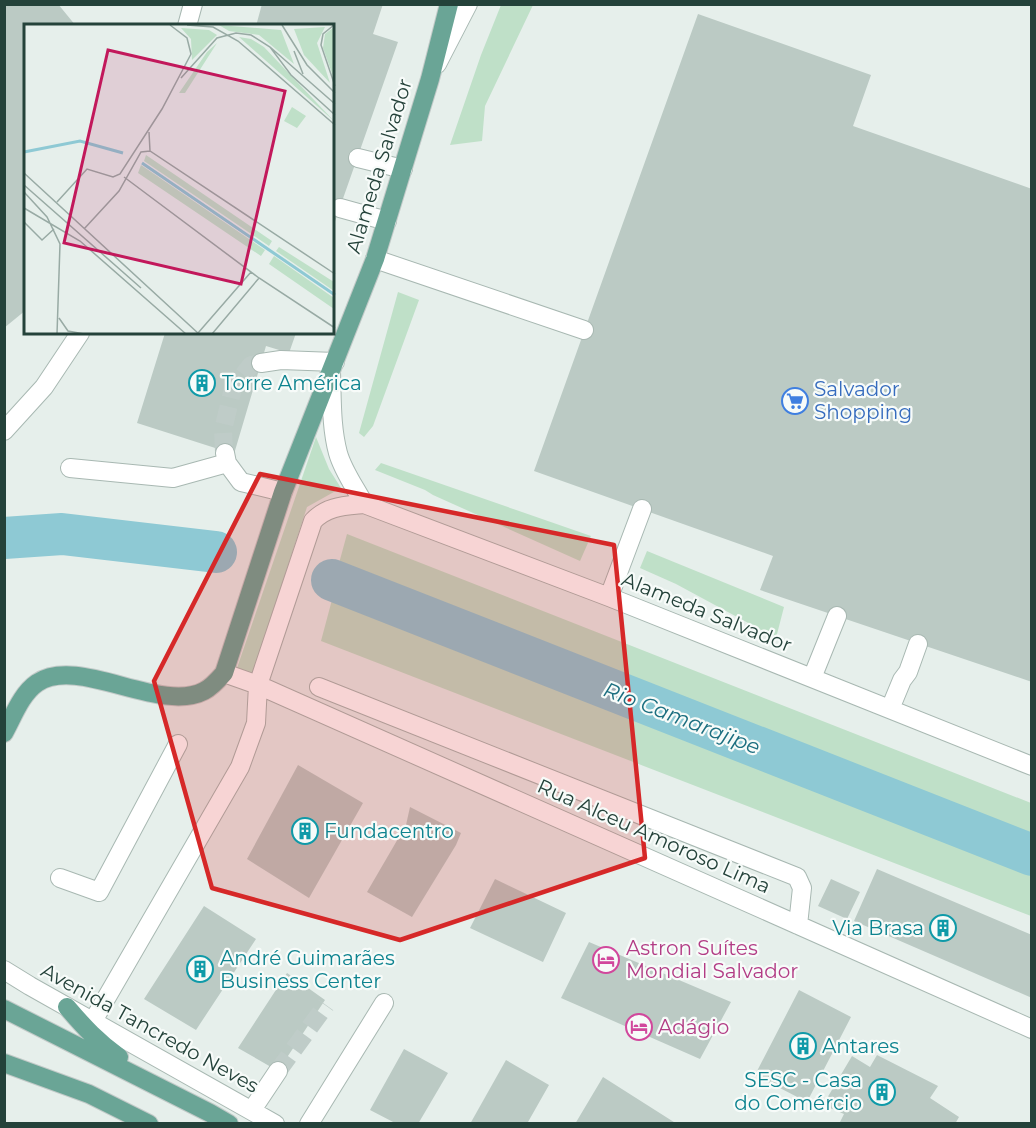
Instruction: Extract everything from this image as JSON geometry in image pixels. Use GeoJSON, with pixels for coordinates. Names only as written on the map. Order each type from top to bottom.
{"type":"FeatureCollection","features":[{"type":"Feature","properties":{"kind":"main road","name":"Alameda Salvador"},"geometry":{"type":"LineString","coordinates":[[224,673],[282,495],[375,259],[430,79],[449,4]]}},
{"type":"Feature","properties":{"kind":"main road"},"geometry":{"type":"LineString","coordinates":[[4,733],[25,695],[36,683],[48,677],[69,675],[169,696],[189,696],[203,692],[215,684],[224,673]]}},
{"type":"Feature","properties":{"kind":"main road"},"geometry":{"type":"LineString","coordinates":[[67,1007],[87,1031],[124,1061],[229,1124]]}},
{"type":"Feature","properties":{"kind":"main road"},"geometry":{"type":"LineString","coordinates":[[4,1009],[210,1113]]}},
{"type":"Feature","properties":{"kind":"main road"},"geometry":{"type":"LineString","coordinates":[[4,1063],[89,1094],[149,1124]]}},
{"type":"Feature","properties":{"kind":"street"},"geometry":{"type":"LineString","coordinates":[[188,24],[193,4]]}},
{"type":"Feature","properties":{"kind":"street"},"geometry":{"type":"LineString","coordinates":[[430,79],[468,4]]}},
{"type":"Feature","properties":{"kind":"street"},"geometry":{"type":"LineString","coordinates":[[358,158],[403,169]]}},
{"type":"Feature","properties":{"kind":"street"},"geometry":{"type":"LineString","coordinates":[[340,208],[387,221]]}},
{"type":"Feature","properties":{"kind":"street"},"geometry":{"type":"LineString","coordinates":[[375,259],[585,330]]}},
{"type":"Feature","properties":{"kind":"street"},"geometry":{"type":"LineString","coordinates":[[4,431],[44,387],[79,334]]}},
{"type":"Feature","properties":{"kind":"street"},"geometry":{"type":"LineString","coordinates":[[261,363],[281,360],[333,367]]}},
{"type":"Feature","properties":{"kind":"street","name":"Alameda Salvador"},"geometry":{"type":"LineString","coordinates":[[333,367],[333,418],[338,453],[364,504]]}},
{"type":"Feature","properties":{"kind":"street"},"geometry":{"type":"LineString","coordinates":[[70,468],[173,478],[226,457],[241,482],[282,495]]}},
{"type":"Feature","properties":{"kind":"street","name":"Alameda Salvador"},"geometry":{"type":"LineString","coordinates":[[258,685],[313,521],[320,514],[337,507],[364,504],[609,597],[1032,766]]}},
{"type":"Feature","properties":{"kind":"street"},"geometry":{"type":"LineString","coordinates":[[609,597],[642,509]]}},
{"type":"Feature","properties":{"kind":"street"},"geometry":{"type":"LineString","coordinates":[[812,678],[837,616]]}},
{"type":"Feature","properties":{"kind":"street"},"geometry":{"type":"LineString","coordinates":[[890,710],[918,644]]}},
{"type":"Feature","properties":{"kind":"street","name":"Rua Alceu Amoroso Lima"},"geometry":{"type":"LineString","coordinates":[[224,673],[258,685],[1032,1029]]}},
{"type":"Feature","properties":{"kind":"street"},"geometry":{"type":"LineString","coordinates":[[93,1021],[240,767],[256,723],[258,685]]}},
{"type":"Feature","properties":{"kind":"street"},"geometry":{"type":"LineString","coordinates":[[319,687],[797,877],[802,888],[798,925]]}},
{"type":"Feature","properties":{"kind":"street"},"geometry":{"type":"LineString","coordinates":[[60,878],[99,892],[178,744]]}},
{"type":"Feature","properties":{"kind":"street","name":"Avenida Tancredo Neves"},"geometry":{"type":"LineString","coordinates":[[4,970],[30,987],[275,1124]]}},
{"type":"Feature","properties":{"kind":"street"},"geometry":{"type":"LineString","coordinates":[[309,1124],[384,1004]]}},
{"type":"Feature","properties":{"kind":"street"},"geometry":{"type":"LineString","coordinates":[[252,1110],[278,1071]]}},
{"type":"Feature","properties":{"kind":"highlighted area"},"geometry":{"type":"Polygon","coordinates":[[[260,474],[614,545],[645,858],[400,940],[212,888],[154,681],[260,474]]]}},
{"type":"Feature","properties":{"kind":"green space"},"geometry":{"type":"Polygon","coordinates":[[[501,5],[533,5],[485,106],[482,141],[450,145],[481,55],[501,5]]]}},
{"type":"Feature","properties":{"kind":"green space"},"geometry":{"type":"Polygon","coordinates":[[[398,292],[419,300],[373,426],[364,437],[359,433],[398,292]]]}},
{"type":"Feature","properties":{"kind":"green space"},"geometry":{"type":"Polygon","coordinates":[[[316,437],[329,469],[341,488],[307,507],[253,673],[237,668],[316,437]]]}},
{"type":"Feature","properties":{"kind":"green space"},"geometry":{"type":"Polygon","coordinates":[[[381,463],[591,536],[580,561],[425,490],[375,470],[381,463]]]}},
{"type":"Feature","properties":{"kind":"green space"},"geometry":{"type":"Polygon","coordinates":[[[347,534],[1031,803],[1031,839],[338,567],[347,534]]]}},
{"type":"Feature","properties":{"kind":"green space"},"geometry":{"type":"Polygon","coordinates":[[[647,551],[784,607],[776,638],[676,584],[640,568],[647,551]]]}},
{"type":"Feature","properties":{"kind":"green space"},"geometry":{"type":"Polygon","coordinates":[[[333,596],[1031,873],[1031,916],[321,641],[333,596]]]}},
{"type":"Feature","properties":{"kind":"building"},"geometry":{"type":"Polygon","coordinates":[[[4,4],[58,4],[74,24],[24,24],[24,312],[4,328],[4,4]]]}},
{"type":"Feature","properties":{"kind":"building"},"geometry":{"type":"Polygon","coordinates":[[[262,4],[383,4],[373,34],[398,42],[334,224],[334,24],[257,24],[262,4]]]}},
{"type":"Feature","properties":{"kind":"building","name":"Salvador Shopping"},"geometry":{"type":"Polygon","coordinates":[[[698,14],[871,75],[853,126],[1032,189],[1032,682],[760,590],[773,556],[534,471],[698,14]]]}},
{"type":"Feature","properties":{"kind":"building","name":"Torre América"},"geometry":{"type":"Polygon","coordinates":[[[165,334],[296,334],[289,353],[266,346],[234,454],[137,423],[165,334]]]}},
{"type":"Feature","properties":{"kind":"building","name":"Fundacentro"},"geometry":{"type":"Polygon","coordinates":[[[298,765],[363,803],[309,898],[247,859],[298,765]]]}},
{"type":"Feature","properties":{"kind":"building"},"geometry":{"type":"Polygon","coordinates":[[[410,807],[461,833],[412,917],[367,892],[406,825],[410,807]]]}},
{"type":"Feature","properties":{"kind":"building","name":"Via Brasa"},"geometry":{"type":"Polygon","coordinates":[[[877,869],[1032,935],[1032,998],[854,921],[877,869]]]}},
{"type":"Feature","properties":{"kind":"building"},"geometry":{"type":"Polygon","coordinates":[[[495,879],[566,913],[543,962],[470,928],[495,879]]]}},
{"type":"Feature","properties":{"kind":"building"},"geometry":{"type":"Polygon","coordinates":[[[831,879],[860,892],[847,919],[818,906],[831,879]]]}},
{"type":"Feature","properties":{"kind":"building","name":"André Guimarães Business Center"},"geometry":{"type":"Polygon","coordinates":[[[204,906],[256,939],[196,1030],[144,999],[204,906]]]}},
{"type":"Feature","properties":{"kind":"building"},"geometry":{"type":"Polygon","coordinates":[[[589,942],[731,1002],[700,1059],[561,998],[589,942]]]}},
{"type":"Feature","properties":{"kind":"building"},"geometry":{"type":"Polygon","coordinates":[[[287,973],[325,1000],[278,1071],[238,1048],[287,973]]]}},
{"type":"Feature","properties":{"kind":"building","name":"Antares"},"geometry":{"type":"Polygon","coordinates":[[[799,990],[851,1017],[807,1102],[755,1075],[799,990]]]}},
{"type":"Feature","properties":{"kind":"building"},"geometry":{"type":"Polygon","coordinates":[[[404,1049],[448,1073],[418,1124],[397,1124],[370,1110],[404,1049]]]}},
{"type":"Feature","properties":{"kind":"building","name":"SESC - Casa do Comércio"},"geometry":{"type":"Polygon","coordinates":[[[877,1055],[938,1086],[930,1098],[959,1117],[955,1124],[839,1124],[844,1114],[823,1105],[852,1056],[870,1067],[877,1055]]]}},
{"type":"Feature","properties":{"kind":"building"},"geometry":{"type":"Polygon","coordinates":[[[506,1060],[549,1085],[528,1122],[531,1124],[470,1124],[506,1060]]]}},
{"type":"Feature","properties":{"kind":"building"},"geometry":{"type":"Polygon","coordinates":[[[603,1077],[677,1124],[575,1124],[603,1077]]]}},
{"type":"Feature","properties":{"kind":"waterway","name":"Rio Camarajipe"},"geometry":{"type":"LineString","coordinates":[[4,538],[62,534],[216,552]]}},
{"type":"Feature","properties":{"kind":"waterway","name":"Rio Camarajipe"},"geometry":{"type":"LineString","coordinates":[[332,580],[1032,855]]}},
{"type":"Feature","properties":{"kind":"tunnel"},"geometry":{"type":"LineString","coordinates":[[224,451],[223,430],[233,388],[251,365],[261,363]]}},
{"type":"Feature","properties":{"kind":"tunnel"},"geometry":{"type":"LineString","coordinates":[[278,1071],[326,1005]]}},
{"type":"Feature","properties":{"kind":"place","name":"Torre América"},"geometry":{"type":"Point","coordinates":[202,383]}},
{"type":"Feature","properties":{"kind":"place","name":"Salvador Shopping"},"geometry":{"type":"Point","coordinates":[795,401]}},
{"type":"Feature","properties":{"kind":"place","name":"Fundacentro"},"geometry":{"type":"Point","coordinates":[305,831]}},
{"type":"Feature","properties":{"kind":"place","name":"Via Brasa"},"geometry":{"type":"Point","coordinates":[943,928]}},
{"type":"Feature","properties":{"kind":"place","name":"Astron Suítes Mondial Salvador"},"geometry":{"type":"Point","coordinates":[606,960]}},
{"type":"Feature","properties":{"kind":"place","name":"André Guimarães Business Center"},"geometry":{"type":"Point","coordinates":[200,969]}},
{"type":"Feature","properties":{"kind":"place","name":"Adágio"},"geometry":{"type":"Point","coordinates":[639,1027]}},
{"type":"Feature","properties":{"kind":"place","name":"Antares"},"geometry":{"type":"Point","coordinates":[803,1046]}},
{"type":"Feature","properties":{"kind":"place","name":"SESC - Casa do Comércio"},"geometry":{"type":"Point","coordinates":[882,1092]}}]}
